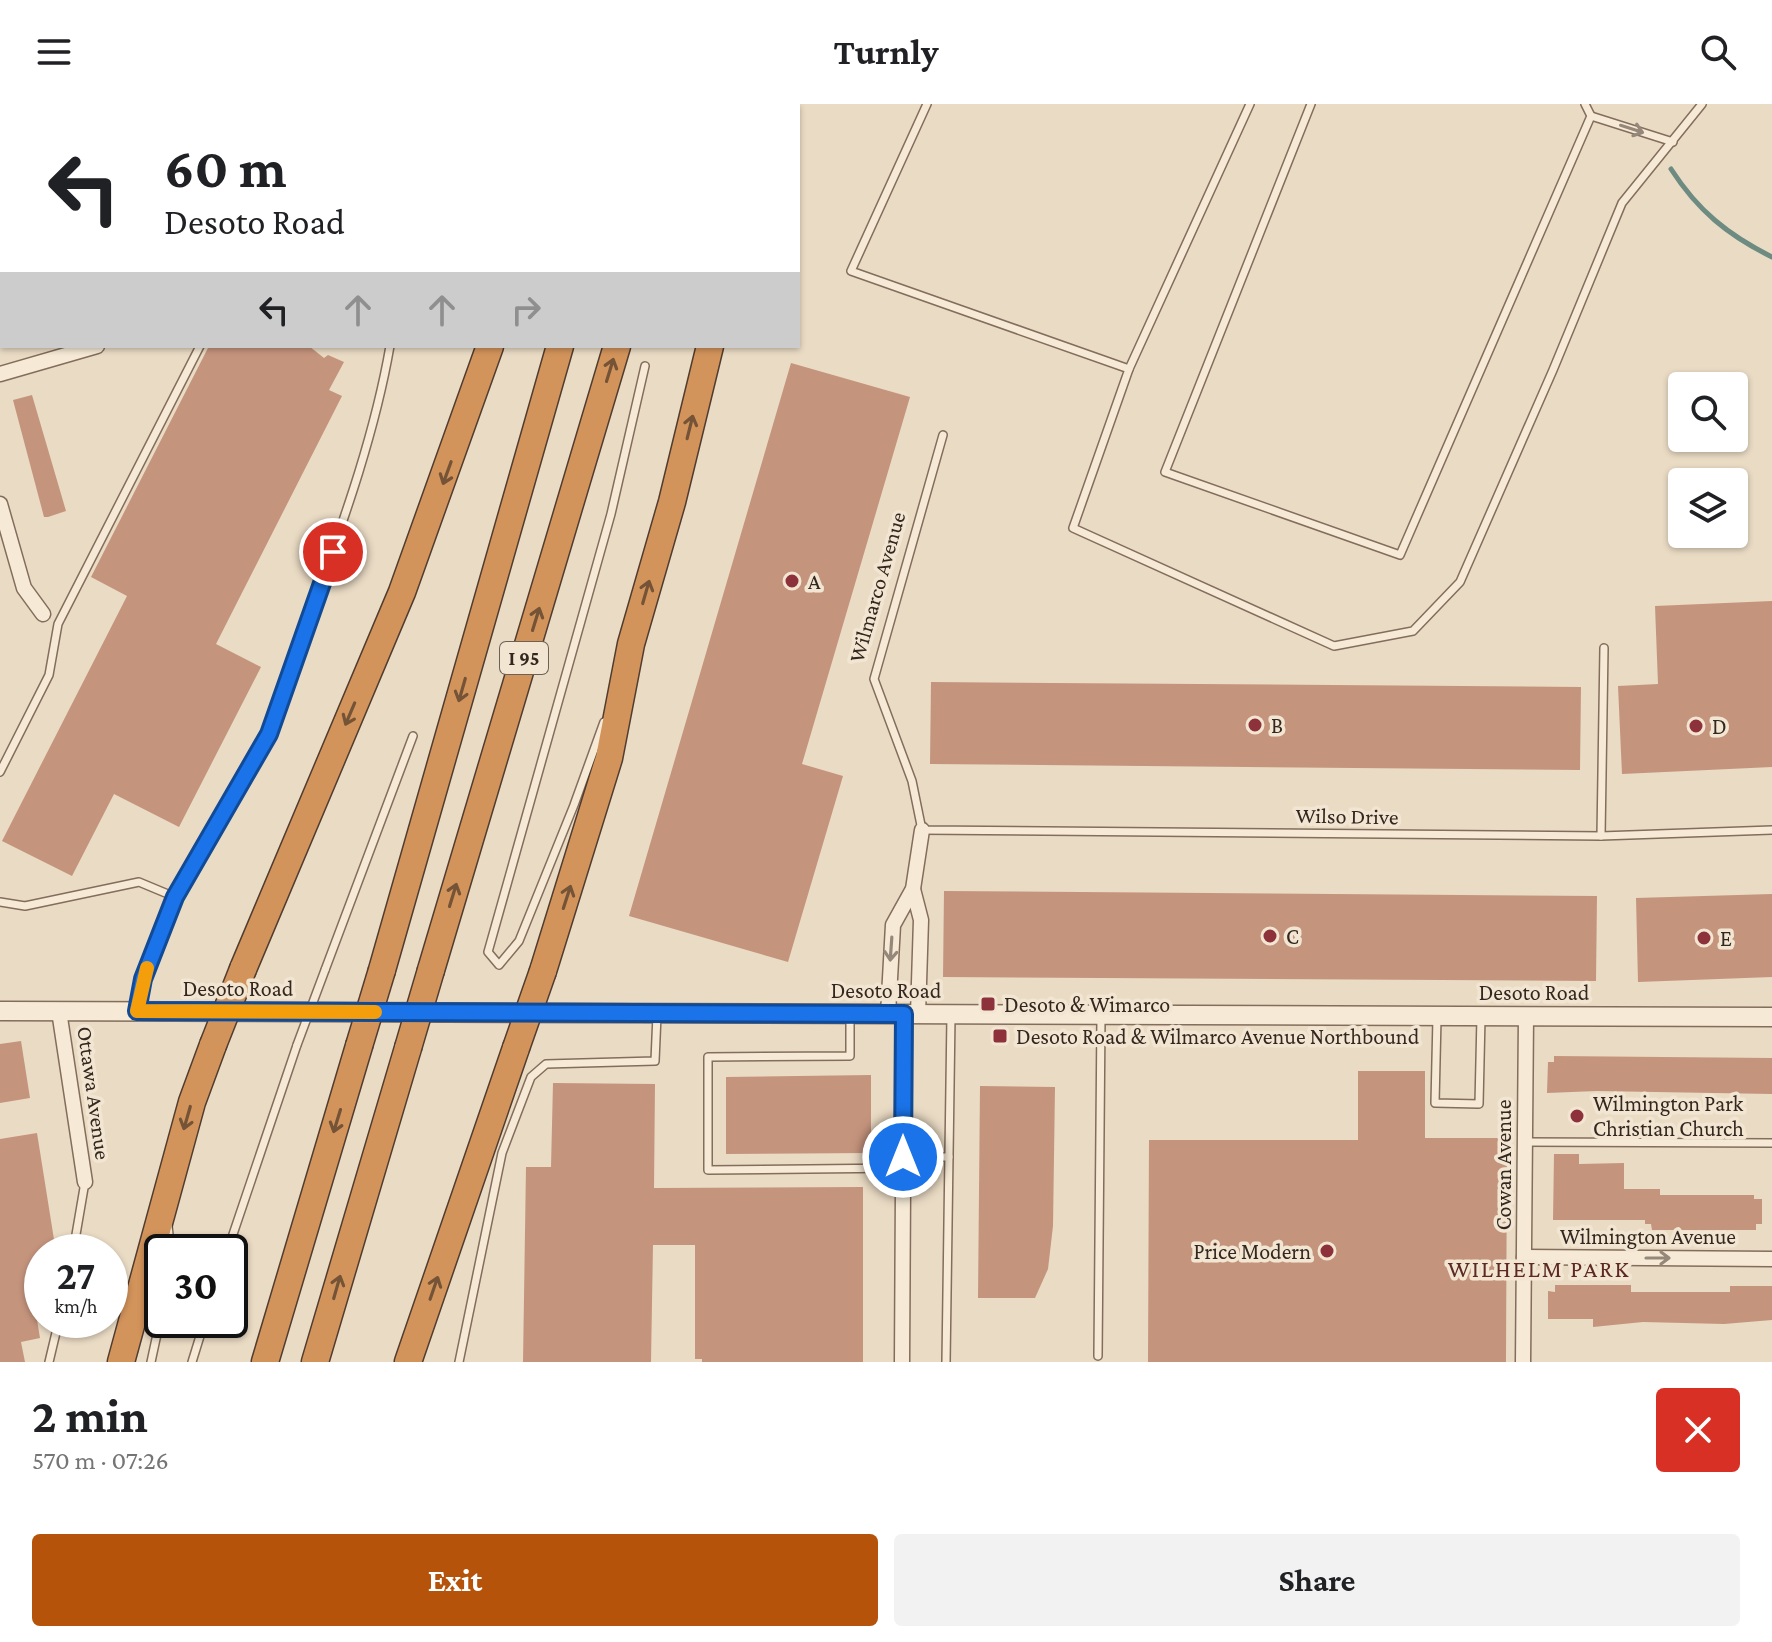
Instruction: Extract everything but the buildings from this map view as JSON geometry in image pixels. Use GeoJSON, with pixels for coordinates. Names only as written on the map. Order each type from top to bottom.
{"type":"FeatureCollection","features":[{"type":"Feature","properties":{"kind":"highway"},"geometry":{"type":"LineString","coordinates":[[121,1362],[192,1102],[243,969],[402,592],[461,435],[487,348]]}},
{"type":"Feature","properties":{"kind":"highway","name":"I 95"},"geometry":{"type":"LineString","coordinates":[[265,1362],[382,970],[559,348]]}},
{"type":"Feature","properties":{"kind":"highway","name":"I 95"},"geometry":{"type":"LineString","coordinates":[[315,1362],[616,348]]}},
{"type":"Feature","properties":{"kind":"highway"},"geometry":{"type":"LineString","coordinates":[[408,1362],[543,971],[609,758],[631,644],[672,502],[710,348]]}},
{"type":"Feature","properties":{"kind":"street"},"geometry":{"type":"LineString","coordinates":[[0,374],[90,348]]}},
{"type":"Feature","properties":{"kind":"street"},"geometry":{"type":"LineString","coordinates":[[0,504],[24,588],[43,614]]}},
{"type":"Feature","properties":{"kind":"street","name":"Wilmarco Avenue"},"geometry":{"type":"LineString","coordinates":[[902,1362],[903,1014],[893,925],[913,889],[922,830]]}},
{"type":"Feature","properties":{"kind":"street","name":"Wilmarco Avenue"},"geometry":{"type":"LineString","coordinates":[[903,1014],[921,920],[913,889]]}},
{"type":"Feature","properties":{"kind":"street","name":"Desoto Road"},"geometry":{"type":"LineString","coordinates":[[0,1011],[1772,1017]]}},
{"type":"Feature","properties":{"kind":"street","name":"Ottawa Avenue"},"geometry":{"type":"LineString","coordinates":[[59,1011],[85,1182]]}},
{"type":"Feature","properties":{"kind":"street","name":"Cowan Avenue"},"geometry":{"type":"LineString","coordinates":[[1523,1362],[1526,1016]]}},
{"type":"Feature","properties":{"kind":"street","name":"Wilmington Avenue"},"geometry":{"type":"LineString","coordinates":[[1524,1257],[1772,1259]]}},
{"type":"Feature","properties":{"kind":"lane"},"geometry":{"type":"LineString","coordinates":[[927,104],[851,271],[1129,369]]}},
{"type":"Feature","properties":{"kind":"lane"},"geometry":{"type":"LineString","coordinates":[[1250,104],[1129,369],[1073,528],[1334,646],[1413,631],[1460,582],[1622,203],[1702,104]]}},
{"type":"Feature","properties":{"kind":"lane"},"geometry":{"type":"LineString","coordinates":[[1311,104],[1165,472],[1400,555],[1591,116]]}},
{"type":"Feature","properties":{"kind":"lane"},"geometry":{"type":"LineString","coordinates":[[1585,104],[1591,116],[1673,142]]}},
{"type":"Feature","properties":{"kind":"lane"},"geometry":{"type":"LineString","coordinates":[[0,772],[49,675],[58,624],[199,348]]}},
{"type":"Feature","properties":{"kind":"lane"},"geometry":{"type":"LineString","coordinates":[[137,1011],[143,979],[175,897],[269,734],[343,526],[385,376],[390,348]]}},
{"type":"Feature","properties":{"kind":"lane"},"geometry":{"type":"LineString","coordinates":[[605,717],[574,805],[519,941],[499,965],[488,952],[611,514],[645,366]]}},
{"type":"Feature","properties":{"kind":"lane","name":"Wilmarco Avenue"},"geometry":{"type":"LineString","coordinates":[[922,830],[912,781],[874,679],[943,435]]}},
{"type":"Feature","properties":{"kind":"lane"},"geometry":{"type":"LineString","coordinates":[[43,614],[58,624]]}},
{"type":"Feature","properties":{"kind":"lane"},"geometry":{"type":"LineString","coordinates":[[610,703],[631,644]]}},
{"type":"Feature","properties":{"kind":"lane"},"geometry":{"type":"LineString","coordinates":[[1601,836],[1604,648]]}},
{"type":"Feature","properties":{"kind":"lane"},"geometry":{"type":"LineString","coordinates":[[233,1234],[297,1045],[413,736]]}},
{"type":"Feature","properties":{"kind":"lane","name":"Wilso Drive"},"geometry":{"type":"LineString","coordinates":[[922,830],[1601,836],[1772,830]]}},
{"type":"Feature","properties":{"kind":"lane"},"geometry":{"type":"LineString","coordinates":[[0,902],[25,906],[139,882],[175,897]]}},
{"type":"Feature","properties":{"kind":"lane"},"geometry":{"type":"LineString","coordinates":[[459,1362],[502,1153],[531,1077],[546,1064],[655,1061],[657,1013]]}},
{"type":"Feature","properties":{"kind":"lane"},"geometry":{"type":"LineString","coordinates":[[850,1014],[850,1056],[708,1057],[708,1170],[903,1163],[949,1157]]}},
{"type":"Feature","properties":{"kind":"lane"},"geometry":{"type":"LineString","coordinates":[[946,1362],[951,1014]]}},
{"type":"Feature","properties":{"kind":"lane"},"geometry":{"type":"LineString","coordinates":[[1098,1356],[1101,1015]]}},
{"type":"Feature","properties":{"kind":"lane"},"geometry":{"type":"LineString","coordinates":[[1437,1016],[1435,1103],[1479,1104],[1481,1016]]}},
{"type":"Feature","properties":{"kind":"lane"},"geometry":{"type":"LineString","coordinates":[[1525,1142],[1772,1143]]}},
{"type":"Feature","properties":{"kind":"lane"},"geometry":{"type":"LineString","coordinates":[[76,1234],[85,1182]]}},
{"type":"Feature","properties":{"kind":"lane"},"geometry":{"type":"LineString","coordinates":[[164,1200],[169,1234]]}},
{"type":"Feature","properties":{"kind":"lane"},"geometry":{"type":"LineString","coordinates":[[49,1362],[55,1338]]}},
{"type":"Feature","properties":{"kind":"lane"},"geometry":{"type":"LineString","coordinates":[[151,1362],[156,1338]]}},
{"type":"Feature","properties":{"kind":"lane"},"geometry":{"type":"LineString","coordinates":[[192,1362],[199,1338]]}},
{"type":"Feature","properties":{"kind":"waterway"},"geometry":{"type":"LineString","coordinates":[[1671,169],[1703,210],[1741,240],[1772,257]]}},
{"type":"Feature","properties":{"kind":"slow traffic"},"geometry":{"type":"LineString","coordinates":[[147,968],[137,1011],[375,1012]]}},
{"type":"Feature","properties":{"kind":"place","name":"A"},"geometry":{"type":"Point","coordinates":[792,581]}},
{"type":"Feature","properties":{"kind":"place","name":"B"},"geometry":{"type":"Point","coordinates":[1255,725]}},
{"type":"Feature","properties":{"kind":"place","name":"D"},"geometry":{"type":"Point","coordinates":[1696,726]}},
{"type":"Feature","properties":{"kind":"place","name":"C"},"geometry":{"type":"Point","coordinates":[1270,936]}},
{"type":"Feature","properties":{"kind":"place","name":"E"},"geometry":{"type":"Point","coordinates":[1704,938]}},
{"type":"Feature","properties":{"kind":"place","name":"Desoto & Wimarco"},"geometry":{"type":"Point","coordinates":[988,1004]}},
{"type":"Feature","properties":{"kind":"place","name":"Desoto Road & Wilmarco Avenue Northbound"},"geometry":{"type":"Point","coordinates":[1000,1036]}},
{"type":"Feature","properties":{"kind":"place","name":"Wilmington Park Christian Church"},"geometry":{"type":"Point","coordinates":[1577,1116]}},
{"type":"Feature","properties":{"kind":"place","name":"Price Modern"},"geometry":{"type":"Point","coordinates":[1327,1251]}},
{"type":"Feature","properties":{"kind":"district","name":"WILHELM PARK"},"geometry":{"type":"Point","coordinates":[1539,1268]}},
{"type":"Feature","properties":{"kind":"route"},"geometry":{"type":"LineString","coordinates":[[333,552],[269,734],[175,897],[143,979],[137,1011],[904,1014],[903,1157]]}}]}
